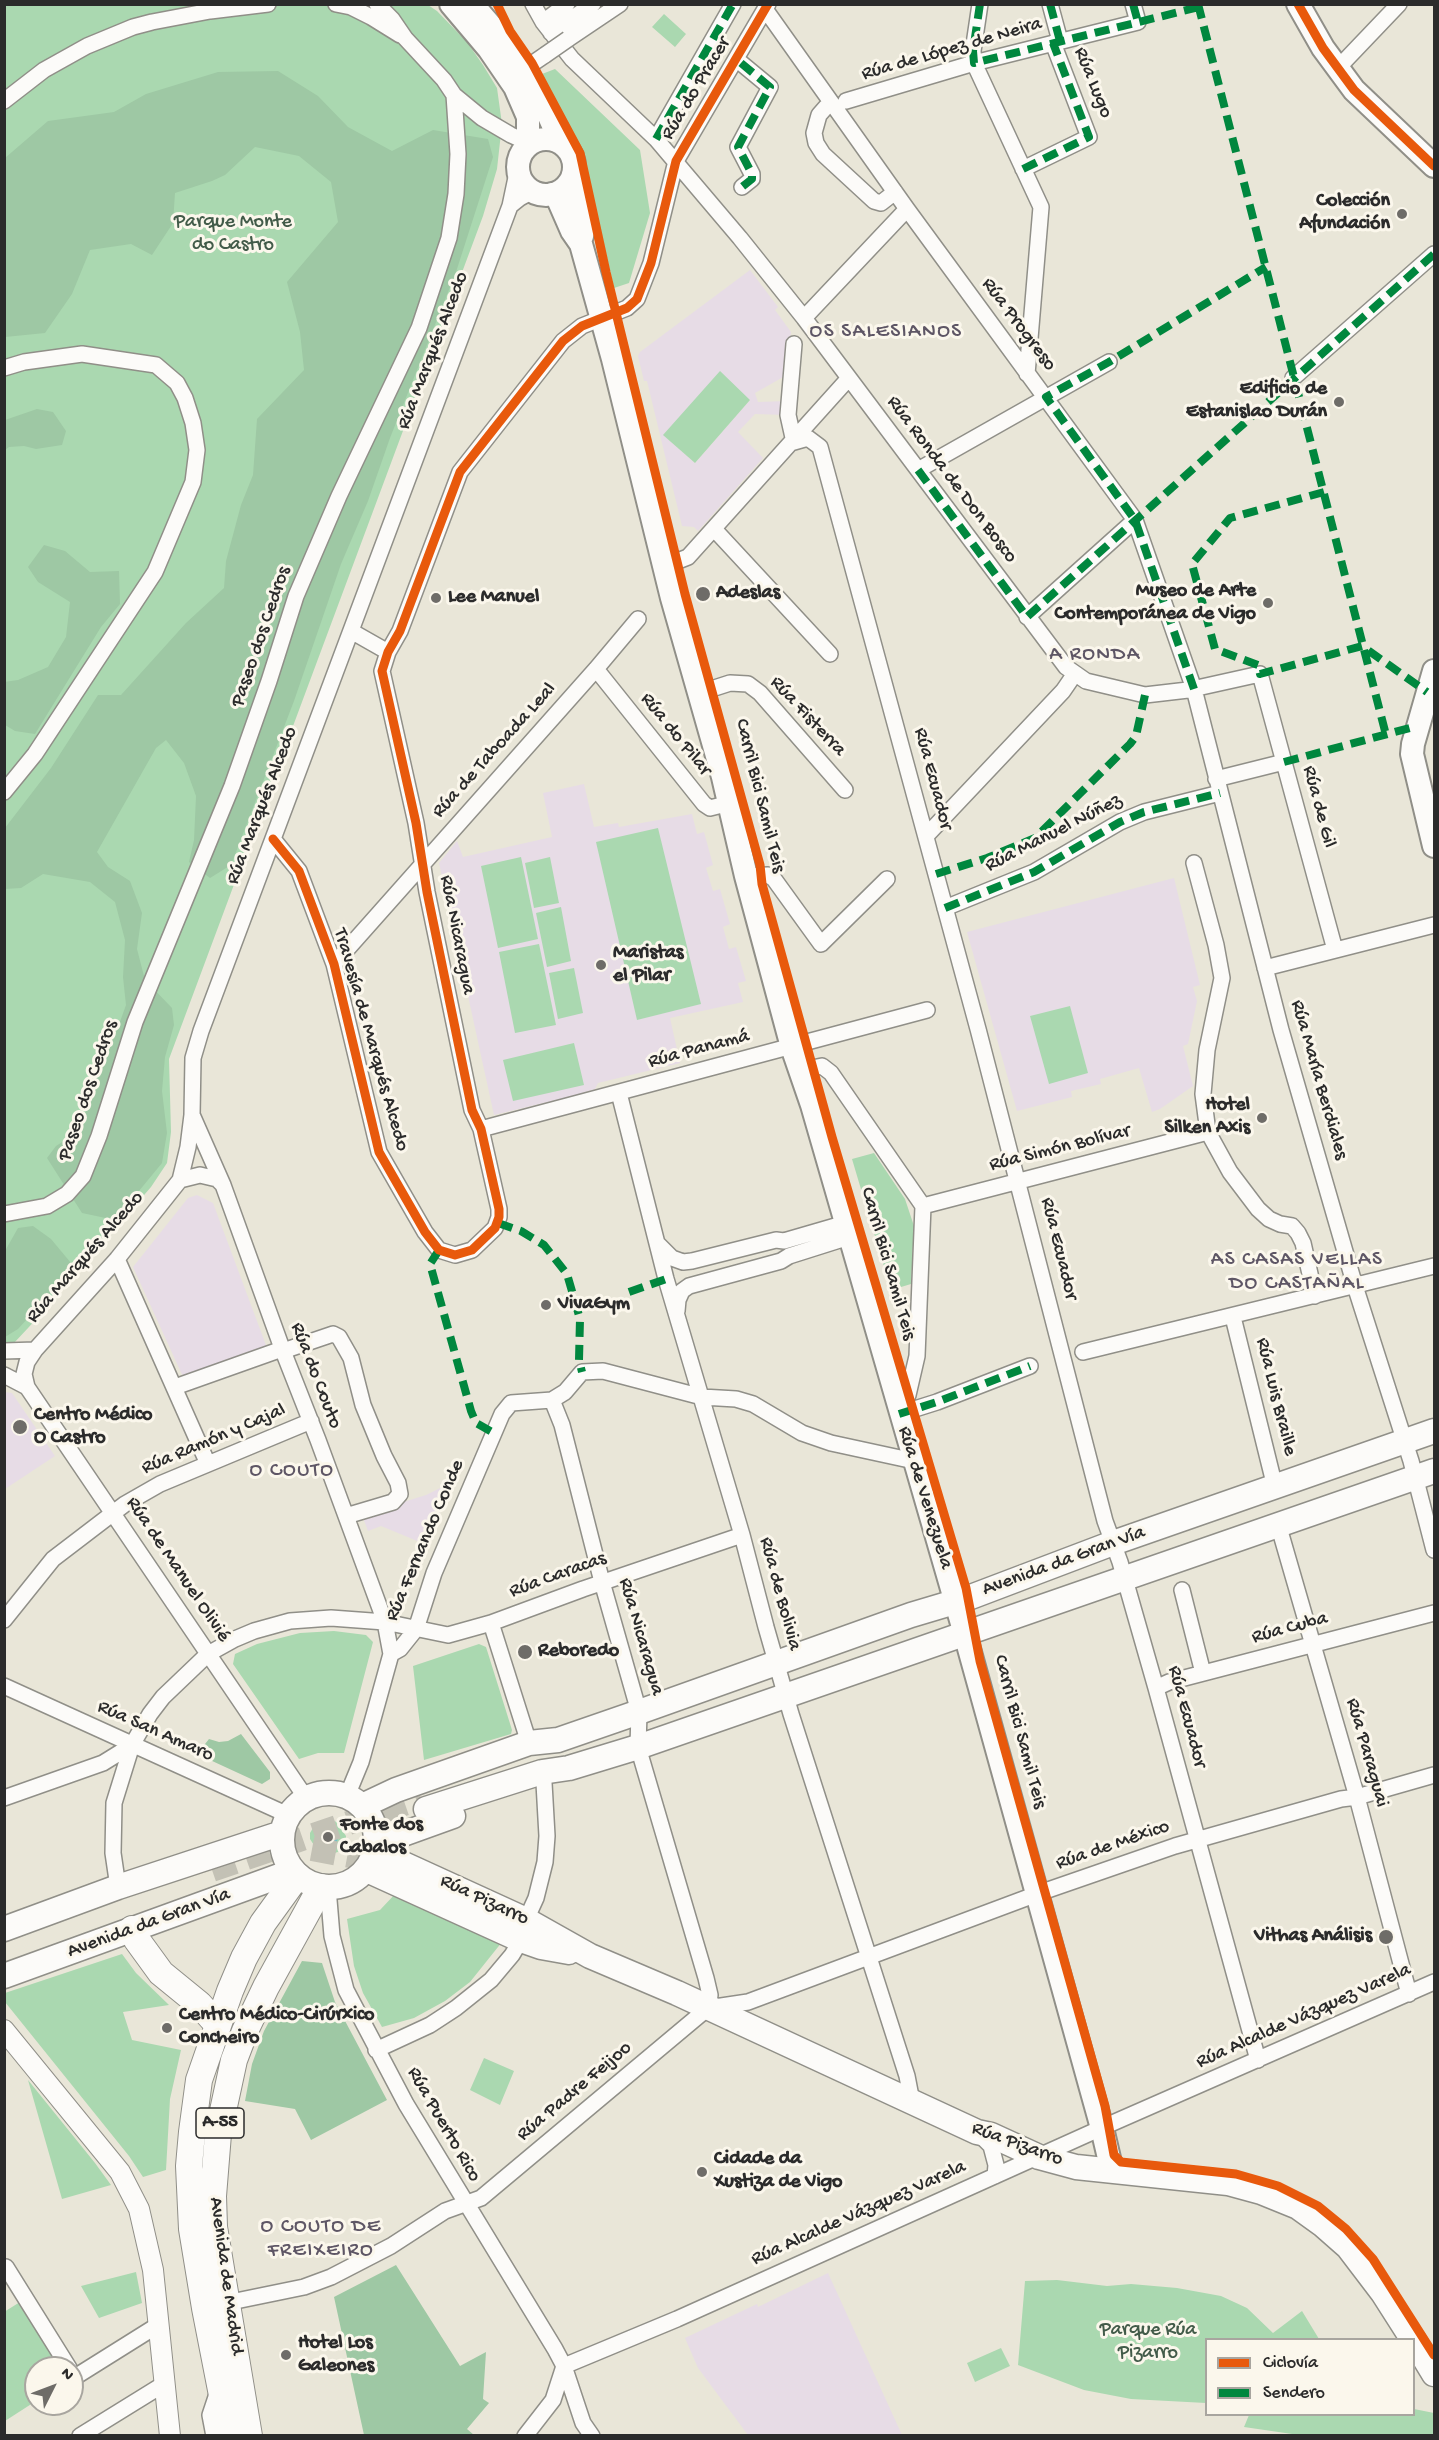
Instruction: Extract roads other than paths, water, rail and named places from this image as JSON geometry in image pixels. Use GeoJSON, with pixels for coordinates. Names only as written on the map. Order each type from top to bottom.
{"type":"FeatureCollection","features":[{"type":"Feature","properties":{"kind":"highway","name":"Avenida de Madrid"},"geometry":{"type":"LineString","coordinates":[[249,2436],[205,2308],[192,2229],[189,2166],[199,2080],[217,2024],[249,1948],[295,1873]]}},
{"type":"Feature","properties":{"kind":"highway","name":"Avenida de Madrid"},"geometry":{"type":"LineString","coordinates":[[230,2436],[226,2303],[214,2227],[213,2196],[218,2134],[234,2060],[245,2031],[266,1987],[324,1888]]}},
{"type":"Feature","properties":{"kind":"highway"},"geometry":{"type":"LineString","coordinates":[[132,1929],[137,1941],[161,1973],[199,2004],[217,2024]]}},
{"type":"Feature","properties":{"kind":"main road"},"geometry":{"type":"LineString","coordinates":[[451,4],[489,49],[515,87],[528,117],[530,142]]}},
{"type":"Feature","properties":{"kind":"main road"},"geometry":{"type":"LineString","coordinates":[[471,4],[503,40],[523,70],[544,105],[561,143],[572,156],[573,174],[565,187],[542,193],[522,182],[518,168],[520,155],[530,142],[544,138],[561,143]]}},
{"type":"Feature","properties":{"kind":"main road"},"geometry":{"type":"LineString","coordinates":[[1298,4],[1337,69],[1354,90],[1434,166]]}},
{"type":"Feature","properties":{"kind":"main road","name":"Rúa de Venezuela"},"geometry":{"type":"LineString","coordinates":[[573,174],[574,189],[584,226],[581,244]]}},
{"type":"Feature","properties":{"kind":"main road","name":"Rúa de Venezuela"},"geometry":{"type":"LineString","coordinates":[[542,193],[558,199],[572,231],[581,244],[795,1057],[812,1105],[899,1414],[965,1634],[1112,2171]]}},
{"type":"Feature","properties":{"kind":"main road"},"geometry":{"type":"LineString","coordinates":[[1431,681],[1412,754],[1434,846]]}},
{"type":"Feature","properties":{"kind":"main road","name":"Avenida da Gran Vía"},"geometry":{"type":"LineString","coordinates":[[354,1801],[389,1792],[529,1743],[558,1740],[955,1602],[1113,1542],[1434,1431]]}},
{"type":"Feature","properties":{"kind":"main road","name":"Avenida da Gran Vía"},"geometry":{"type":"LineString","coordinates":[[558,1740],[534,1756],[423,1804],[542,1772],[569,1768],[638,1747],[1425,1475]]}},
{"type":"Feature","properties":{"kind":"main road","name":"Avenida da Gran Vía"},"geometry":{"type":"LineString","coordinates":[[373,1853],[402,1834],[544,1783],[569,1768]]}},
{"type":"Feature","properties":{"kind":"main road"},"geometry":{"type":"LineString","coordinates":[[4,1929],[285,1824],[306,1798],[326,1793],[354,1801],[370,1815],[373,1853],[356,1880],[342,1886],[324,1888],[308,1883],[295,1873],[283,1853],[285,1824]]}},
{"type":"Feature","properties":{"kind":"main road","name":"Rúa Pizarro"},"geometry":{"type":"LineString","coordinates":[[373,1853],[523,1930],[590,1956],[977,2132],[991,2135],[1040,2157],[1076,2167],[1228,2183],[1261,2192],[1298,2207],[1348,2247],[1383,2293],[1412,2338]]}},
{"type":"Feature","properties":{"kind":"main road","name":"Avenida da Gran Vía"},"geometry":{"type":"LineString","coordinates":[[4,1976],[295,1873]]}},
{"type":"Feature","properties":{"kind":"main road","name":"Avenida da Gran Vía"},"geometry":{"type":"LineString","coordinates":[[4,1942],[215,1876],[4,1960]]}},
{"type":"Feature","properties":{"kind":"main road","name":"Rúa Pizarro"},"geometry":{"type":"LineString","coordinates":[[494,1918],[543,1940],[551,1947]]}},
{"type":"Feature","properties":{"kind":"main road","name":"Rúa Pizarro"},"geometry":{"type":"LineString","coordinates":[[523,1930],[541,1947],[551,1947],[590,1956]]}},
{"type":"Feature","properties":{"kind":"main road","name":"Rúa Pizarro"},"geometry":{"type":"LineString","coordinates":[[1415,2343],[1434,2374]]}},
{"type":"Feature","properties":{"kind":"street"},"geometry":{"type":"LineString","coordinates":[[4,101],[44,70],[87,46],[123,31],[152,22],[268,4]]}},
{"type":"Feature","properties":{"kind":"street"},"geometry":{"type":"LineString","coordinates":[[336,4],[371,16],[405,38]]}},
{"type":"Feature","properties":{"kind":"street"},"geometry":{"type":"LineString","coordinates":[[377,4],[454,95],[482,118],[511,135],[530,142]]}},
{"type":"Feature","properties":{"kind":"street","name":"Rúa Ronda de Don Bosco"},"geometry":{"type":"LineString","coordinates":[[533,4],[547,28],[572,59],[676,161],[804,318],[1027,617],[1074,675]]}},
{"type":"Feature","properties":{"kind":"street"},"geometry":{"type":"LineString","coordinates":[[547,28],[593,4]]}},
{"type":"Feature","properties":{"kind":"street"},"geometry":{"type":"LineString","coordinates":[[523,70],[620,4]]}},
{"type":"Feature","properties":{"kind":"street"},"geometry":{"type":"LineString","coordinates":[[656,139],[733,4]]}},
{"type":"Feature","properties":{"kind":"street"},"geometry":{"type":"LineString","coordinates":[[980,4],[973,51],[974,63],[1041,207],[1028,374]]}},
{"type":"Feature","properties":{"kind":"street","name":"Rúa Lugo"},"geometry":{"type":"LineString","coordinates":[[1023,169],[1090,135],[1057,42],[1050,4]]}},
{"type":"Feature","properties":{"kind":"street","name":"Rúa de López de Neira"},"geometry":{"type":"LineString","coordinates":[[846,101],[974,63],[1138,22],[1133,4]]}},
{"type":"Feature","properties":{"kind":"street"},"geometry":{"type":"LineString","coordinates":[[1337,69],[1399,4]]}},
{"type":"Feature","properties":{"kind":"street"},"geometry":{"type":"LineString","coordinates":[[547,28],[560,6]]}},
{"type":"Feature","properties":{"kind":"street","name":"Rúa do Pracer"},"geometry":{"type":"LineString","coordinates":[[388,652],[400,631],[460,472],[572,332],[627,308],[637,299],[651,263],[676,161],[766,7]]}},
{"type":"Feature","properties":{"kind":"street","name":"Rúa Progreso"},"geometry":{"type":"LineString","coordinates":[[766,7],[907,209],[1135,520],[1194,689]]}},
{"type":"Feature","properties":{"kind":"street"},"geometry":{"type":"LineString","coordinates":[[741,63],[771,87],[738,147],[752,174],[752,180],[741,187]]}},
{"type":"Feature","properties":{"kind":"street","name":"Paseo dos Cedros"},"geometry":{"type":"LineString","coordinates":[[4,1214],[47,1206],[67,1194],[82,1176],[99,1136],[135,1022],[232,786],[308,565],[419,328],[449,238],[456,194],[457,135],[454,95]]}},
{"type":"Feature","properties":{"kind":"street"},"geometry":{"type":"LineString","coordinates":[[826,107],[816,123],[816,143],[823,154],[874,201],[881,202],[895,192]]}},
{"type":"Feature","properties":{"kind":"street","name":"Rúa Marqués Alcedo"},"geometry":{"type":"LineString","coordinates":[[27,1387],[24,1374],[27,1362],[34,1350],[117,1259],[180,1180],[188,1147],[192,1115],[193,1058],[198,1040],[510,207],[518,168]]}},
{"type":"Feature","properties":{"kind":"street"},"geometry":{"type":"LineString","coordinates":[[510,207],[520,198],[542,193]]}},
{"type":"Feature","properties":{"kind":"street"},"geometry":{"type":"LineString","coordinates":[[881,202],[893,223]]}},
{"type":"Feature","properties":{"kind":"street"},"geometry":{"type":"LineString","coordinates":[[804,318],[907,209]]}},
{"type":"Feature","properties":{"kind":"street"},"geometry":{"type":"LineString","coordinates":[[1293,378],[1434,254]]}},
{"type":"Feature","properties":{"kind":"street"},"geometry":{"type":"LineString","coordinates":[[794,344],[788,414],[794,441]]}},
{"type":"Feature","properties":{"kind":"street"},"geometry":{"type":"LineString","coordinates":[[4,368],[24,362],[82,354],[156,365],[177,383],[185,398],[194,423],[197,450],[193,482],[149,583],[35,754],[4,792]]}},
{"type":"Feature","properties":{"kind":"street"},"geometry":{"type":"LineString","coordinates":[[918,470],[1109,362]]}},
{"type":"Feature","properties":{"kind":"street"},"geometry":{"type":"LineString","coordinates":[[665,566],[688,557],[715,530],[849,378]]}},
{"type":"Feature","properties":{"kind":"street","name":"Rúa Ecuador"},"geometry":{"type":"LineString","coordinates":[[823,408],[820,419],[820,447],[1018,1181],[1105,1521],[1125,1577],[1258,2060]]}},
{"type":"Feature","properties":{"kind":"street"},"geometry":{"type":"LineString","coordinates":[[794,441],[808,438],[820,447]]}},
{"type":"Feature","properties":{"kind":"street"},"geometry":{"type":"LineString","coordinates":[[1027,617],[1135,520]]}},
{"type":"Feature","properties":{"kind":"street"},"geometry":{"type":"LineString","coordinates":[[715,530],[830,654]]}},
{"type":"Feature","properties":{"kind":"street","name":"Rúa de Taboada Leal"},"geometry":{"type":"LineString","coordinates":[[334,964],[638,619]]}},
{"type":"Feature","properties":{"kind":"street"},"geometry":{"type":"LineString","coordinates":[[351,631],[388,652]]}},
{"type":"Feature","properties":{"kind":"street","name":"Rúa Nicaragua"},"geometry":{"type":"LineString","coordinates":[[388,652],[382,671],[424,862],[427,892],[471,1102],[481,1129],[499,1209],[498,1223]]}},
{"type":"Feature","properties":{"kind":"street","name":"Rúa do Pilar"},"geometry":{"type":"LineString","coordinates":[[596,669],[704,804],[710,808],[730,803]]}},
{"type":"Feature","properties":{"kind":"street","name":"Rúa de Gil"},"geometry":{"type":"LineString","coordinates":[[1194,689],[1260,674],[1335,950]]}},
{"type":"Feature","properties":{"kind":"street"},"geometry":{"type":"LineString","coordinates":[[926,836],[1063,691],[1074,675],[1086,681],[1145,695],[1194,689]]}},
{"type":"Feature","properties":{"kind":"street","name":"Rúa Fisterra"},"geometry":{"type":"LineString","coordinates":[[699,693],[730,683],[748,684],[760,693],[845,790]]}},
{"type":"Feature","properties":{"kind":"street","name":"Rúa María Berdiales"},"geometry":{"type":"LineString","coordinates":[[1194,689],[1264,968],[1354,1286],[1405,1441],[1425,1475],[1434,1550]]}},
{"type":"Feature","properties":{"kind":"street","name":"Rúa Manuel Núñez"},"geometry":{"type":"LineString","coordinates":[[945,908],[1034,872],[1120,822],[1284,762]]}},
{"type":"Feature","properties":{"kind":"street","name":"Travesía de Marqués Alcedo"},"geometry":{"type":"LineString","coordinates":[[273,839],[299,871],[334,964],[379,1152],[425,1232],[439,1250],[446,1254],[464,1253],[481,1243],[498,1223]]}},
{"type":"Feature","properties":{"kind":"street"},"geometry":{"type":"LineString","coordinates":[[1194,863],[1216,945],[1222,978],[1207,1050],[1203,1094],[1208,1132],[1230,1172],[1258,1209],[1269,1219],[1292,1226],[1298,1233],[1303,1243],[1315,1296]]}},
{"type":"Feature","properties":{"kind":"street"},"geometry":{"type":"LineString","coordinates":[[746,876],[768,875],[774,879],[821,944],[887,879]]}},
{"type":"Feature","properties":{"kind":"street"},"geometry":{"type":"LineString","coordinates":[[1264,968],[1434,925]]}},
{"type":"Feature","properties":{"kind":"street","name":"Rúa Panamá"},"geometry":{"type":"LineString","coordinates":[[481,1129],[619,1093],[795,1057],[927,1010]]}},
{"type":"Feature","properties":{"kind":"street"},"geometry":{"type":"LineString","coordinates":[[795,1057],[812,1068],[822,1066],[831,1073],[923,1206]]}},
{"type":"Feature","properties":{"kind":"street","name":"Rúa de Bolivia"},"geometry":{"type":"LineString","coordinates":[[619,1093],[676,1317],[702,1397],[786,1696],[907,2076],[912,2102]]}},
{"type":"Feature","properties":{"kind":"street","name":"Rúa do Couto"},"geometry":{"type":"LineString","coordinates":[[192,1115],[223,1185],[282,1350],[311,1421],[385,1623],[391,1654]]}},
{"type":"Feature","properties":{"kind":"street","name":"Rúa Simón Bolívar"},"geometry":{"type":"LineString","coordinates":[[923,1206],[1208,1132]]}},
{"type":"Feature","properties":{"kind":"street"},"geometry":{"type":"LineString","coordinates":[[180,1180],[200,1174],[217,1179],[223,1185]]}},
{"type":"Feature","properties":{"kind":"street","name":"Rúa de Venezuela"},"geometry":{"type":"LineString","coordinates":[[899,1414],[915,1373],[917,1356],[923,1206]]}},
{"type":"Feature","properties":{"kind":"street"},"geometry":{"type":"LineString","coordinates":[[656,1242],[672,1258],[683,1262],[776,1240],[784,1242],[848,1230]]}},
{"type":"Feature","properties":{"kind":"street"},"geometry":{"type":"LineString","coordinates":[[676,1317],[678,1300],[682,1291],[689,1286],[781,1262],[789,1256],[848,1230]]}},
{"type":"Feature","properties":{"kind":"street"},"geometry":{"type":"LineString","coordinates":[[117,1259],[208,1464]]}},
{"type":"Feature","properties":{"kind":"street"},"geometry":{"type":"LineString","coordinates":[[1083,1352],[1434,1266]]}},
{"type":"Feature","properties":{"kind":"street","name":"Rúa Luis Braille"},"geometry":{"type":"LineString","coordinates":[[1233,1317],[1275,1487]]}},
{"type":"Feature","properties":{"kind":"street"},"geometry":{"type":"LineString","coordinates":[[175,1387],[333,1334],[339,1337],[351,1358],[363,1405],[398,1483],[400,1494],[393,1502],[346,1516]]}},
{"type":"Feature","properties":{"kind":"street"},"geometry":{"type":"LineString","coordinates":[[4,1351],[34,1350]]}},
{"type":"Feature","properties":{"kind":"street"},"geometry":{"type":"LineString","coordinates":[[899,1414],[924,1404],[937,1402],[1029,1366]]}},
{"type":"Feature","properties":{"kind":"street"},"geometry":{"type":"LineString","coordinates":[[552,1400],[565,1392],[582,1372],[603,1371],[702,1397],[736,1399],[753,1404],[802,1432],[831,1443],[914,1461]]}},
{"type":"Feature","properties":{"kind":"street","name":"Rúa de Manuel Olivié"},"geometry":{"type":"LineString","coordinates":[[6,1378],[27,1387],[306,1798]]}},
{"type":"Feature","properties":{"kind":"street","name":"Rúa Nicaragua"},"geometry":{"type":"LineString","coordinates":[[552,1400],[562,1425],[602,1582],[639,1712],[638,1747]]}},
{"type":"Feature","properties":{"kind":"street","name":"Rúa Fernando Conde"},"geometry":{"type":"LineString","coordinates":[[391,1654],[400,1649],[416,1629],[434,1573],[506,1406],[511,1402],[552,1400]]}},
{"type":"Feature","properties":{"kind":"street","name":"Rúa Ramón y Cajal"},"geometry":{"type":"LineString","coordinates":[[4,1620],[53,1559],[112,1513],[160,1484],[311,1421]]}},
{"type":"Feature","properties":{"kind":"street","name":"Rúa Paraguai"},"geometry":{"type":"LineString","coordinates":[[1278,1524],[1357,1797],[1409,1994]]}},
{"type":"Feature","properties":{"kind":"street","name":"Rúa Caracas"},"geometry":{"type":"LineString","coordinates":[[118,1887],[113,1853],[114,1803],[132,1745],[163,1697],[208,1654],[241,1635],[290,1622],[331,1618],[385,1623],[448,1635],[491,1623],[602,1582],[742,1535]]}},
{"type":"Feature","properties":{"kind":"street"},"geometry":{"type":"LineString","coordinates":[[1182,1590],[1203,1673]]}},
{"type":"Feature","properties":{"kind":"street","name":"Rúa Cuba"},"geometry":{"type":"LineString","coordinates":[[1156,1688],[1169,1682],[1434,1613]]}},
{"type":"Feature","properties":{"kind":"street"},"geometry":{"type":"LineString","coordinates":[[491,1623],[529,1743]]}},
{"type":"Feature","properties":{"kind":"street"},"geometry":{"type":"LineString","coordinates":[[354,1801],[361,1762],[391,1654]]}},
{"type":"Feature","properties":{"kind":"street","name":"Rúa San Amaro"},"geometry":{"type":"LineString","coordinates":[[4,1686],[223,1785],[285,1824]]}},
{"type":"Feature","properties":{"kind":"street"},"geometry":{"type":"LineString","coordinates":[[4,1798],[103,1763],[132,1745]]}},
{"type":"Feature","properties":{"kind":"street"},"geometry":{"type":"LineString","coordinates":[[638,1747],[706,1978],[710,1995],[708,2008]]}},
{"type":"Feature","properties":{"kind":"street","name":"Rúa de México"},"geometry":{"type":"LineString","coordinates":[[708,2008],[748,2002],[1037,1894],[1197,1839],[1434,1775]]}},
{"type":"Feature","properties":{"kind":"street"},"geometry":{"type":"LineString","coordinates":[[376,2050],[430,2025],[456,2008],[491,1980],[512,1954],[536,1898],[545,1862],[547,1836],[544,1783]]}},
{"type":"Feature","properties":{"kind":"street","name":"Rúa Puerto Rico"},"geometry":{"type":"LineString","coordinates":[[324,1888],[332,1936],[346,1990],[376,2050],[564,2366],[583,2423],[592,2436]]}},
{"type":"Feature","properties":{"kind":"street","name":"Rúa Alcalde Vázquez Varela"},"geometry":{"type":"LineString","coordinates":[[564,2366],[677,2319],[1434,1982]]}},
{"type":"Feature","properties":{"kind":"street","name":"Rúa Padre Feijoo"},"geometry":{"type":"LineString","coordinates":[[226,2303],[304,2286],[331,2277],[391,2246],[445,2211],[485,2195],[708,2008]]}},
{"type":"Feature","properties":{"kind":"street"},"geometry":{"type":"LineString","coordinates":[[4,2030],[120,2172],[131,2190],[145,2230],[153,2270],[170,2436]]}},
{"type":"Feature","properties":{"kind":"street"},"geometry":{"type":"LineString","coordinates":[[977,2132],[991,2146],[996,2164],[995,2176]]}},
{"type":"Feature","properties":{"kind":"street"},"geometry":{"type":"LineString","coordinates":[[6,2267],[62,2356]]}},
{"type":"Feature","properties":{"kind":"street"},"geometry":{"type":"LineString","coordinates":[[84,2371],[158,2325]]}},
{"type":"Feature","properties":{"kind":"street"},"geometry":{"type":"LineString","coordinates":[[525,2436],[553,2400],[564,2366]]}},
{"type":"Feature","properties":{"kind":"street"},"geometry":{"type":"LineString","coordinates":[[230,2380],[255,2407],[260,2436]]}},
{"type":"Feature","properties":{"kind":"street","name":"Avenida de Madrid"},"geometry":{"type":"LineString","coordinates":[[214,2436],[210,2415],[230,2380]]}},
{"type":"Feature","properties":{"kind":"street"},"geometry":{"type":"LineString","coordinates":[[80,2436],[164,2384]]}},
{"type":"Feature","properties":{"kind":"water"},"geometry":{"type":"Polygon","coordinates":[[[328,1827],[335,1830],[338,1837],[335,1844],[328,1847],[321,1844],[318,1837],[321,1830],[328,1827]]]}},
{"type":"Feature","properties":{"kind":"tunnel"},"geometry":{"type":"LineString","coordinates":[[212,1870],[421,1798]]}},
{"type":"Feature","properties":{"kind":"tunnel"},"geometry":{"type":"LineString","coordinates":[[312,1849],[366,1859],[393,1871]]}},
{"type":"Feature","properties":{"kind":"place","name":"Colección Afundación"},"geometry":{"type":"Point","coordinates":[1402,214]}},
{"type":"Feature","properties":{"kind":"place","name":"Edificio de Estanislao Durán"},"geometry":{"type":"Point","coordinates":[1339,402]}},
{"type":"Feature","properties":{"kind":"place","name":"Adeslas"},"geometry":{"type":"Point","coordinates":[703,594]}},
{"type":"Feature","properties":{"kind":"place","name":"Lee Manuel"},"geometry":{"type":"Point","coordinates":[436,598]}},
{"type":"Feature","properties":{"kind":"place","name":"Museo de Arte Contemporánea de Vigo"},"geometry":{"type":"Point","coordinates":[1268,603]}},
{"type":"Feature","properties":{"kind":"place","name":"Maristas el Pilar"},"geometry":{"type":"Point","coordinates":[601,965]}},
{"type":"Feature","properties":{"kind":"place","name":"Hotel Silken Axis"},"geometry":{"type":"Point","coordinates":[1262,1118]}},
{"type":"Feature","properties":{"kind":"place","name":"VivaGym"},"geometry":{"type":"Point","coordinates":[546,1305]}},
{"type":"Feature","properties":{"kind":"place","name":"Centro Médico O Castro"},"geometry":{"type":"Point","coordinates":[20,1427]}},
{"type":"Feature","properties":{"kind":"place","name":"Reboredo"},"geometry":{"type":"Point","coordinates":[525,1652]}},
{"type":"Feature","properties":{"kind":"place","name":"Fonte dos Cabalos"},"geometry":{"type":"Point","coordinates":[328,1837]}},
{"type":"Feature","properties":{"kind":"place","name":"Vithas Análisis"},"geometry":{"type":"Point","coordinates":[1386,1937]}},
{"type":"Feature","properties":{"kind":"place","name":"Centro Médico-Cirúrxico Concheiro"},"geometry":{"type":"Point","coordinates":[167,2028]}},
{"type":"Feature","properties":{"kind":"place","name":"Cidade da Xustiza de Vigo"},"geometry":{"type":"Point","coordinates":[702,2172]}},
{"type":"Feature","properties":{"kind":"place","name":"Hotel Los Galeones"},"geometry":{"type":"Point","coordinates":[286,2355]}},
{"type":"Feature","properties":{"kind":"district","name":"OS SALESIANOS"},"geometry":{"type":"Point","coordinates":[886,333]}},
{"type":"Feature","properties":{"kind":"district","name":"A RONDA"},"geometry":{"type":"Point","coordinates":[1095,656]}},
{"type":"Feature","properties":{"kind":"district","name":"AS CASAS VELLAS DO CASTAÑAL"},"geometry":{"type":"Point","coordinates":[1297,1273]}},
{"type":"Feature","properties":{"kind":"district","name":"O COUTO"},"geometry":{"type":"Point","coordinates":[292,1472]}},
{"type":"Feature","properties":{"kind":"district","name":"O COUTO DE FREIXEIRO"},"geometry":{"type":"Point","coordinates":[321,2240]}},
{"type":"Feature","properties":{"kind":"park label","name":"Parque Monte do Castro"},"geometry":{"type":"Point","coordinates":[233,234]}},
{"type":"Feature","properties":{"kind":"park label","name":"Parque Rúa Pizarro"},"geometry":{"type":"Point","coordinates":[1148,2342]}}]}
